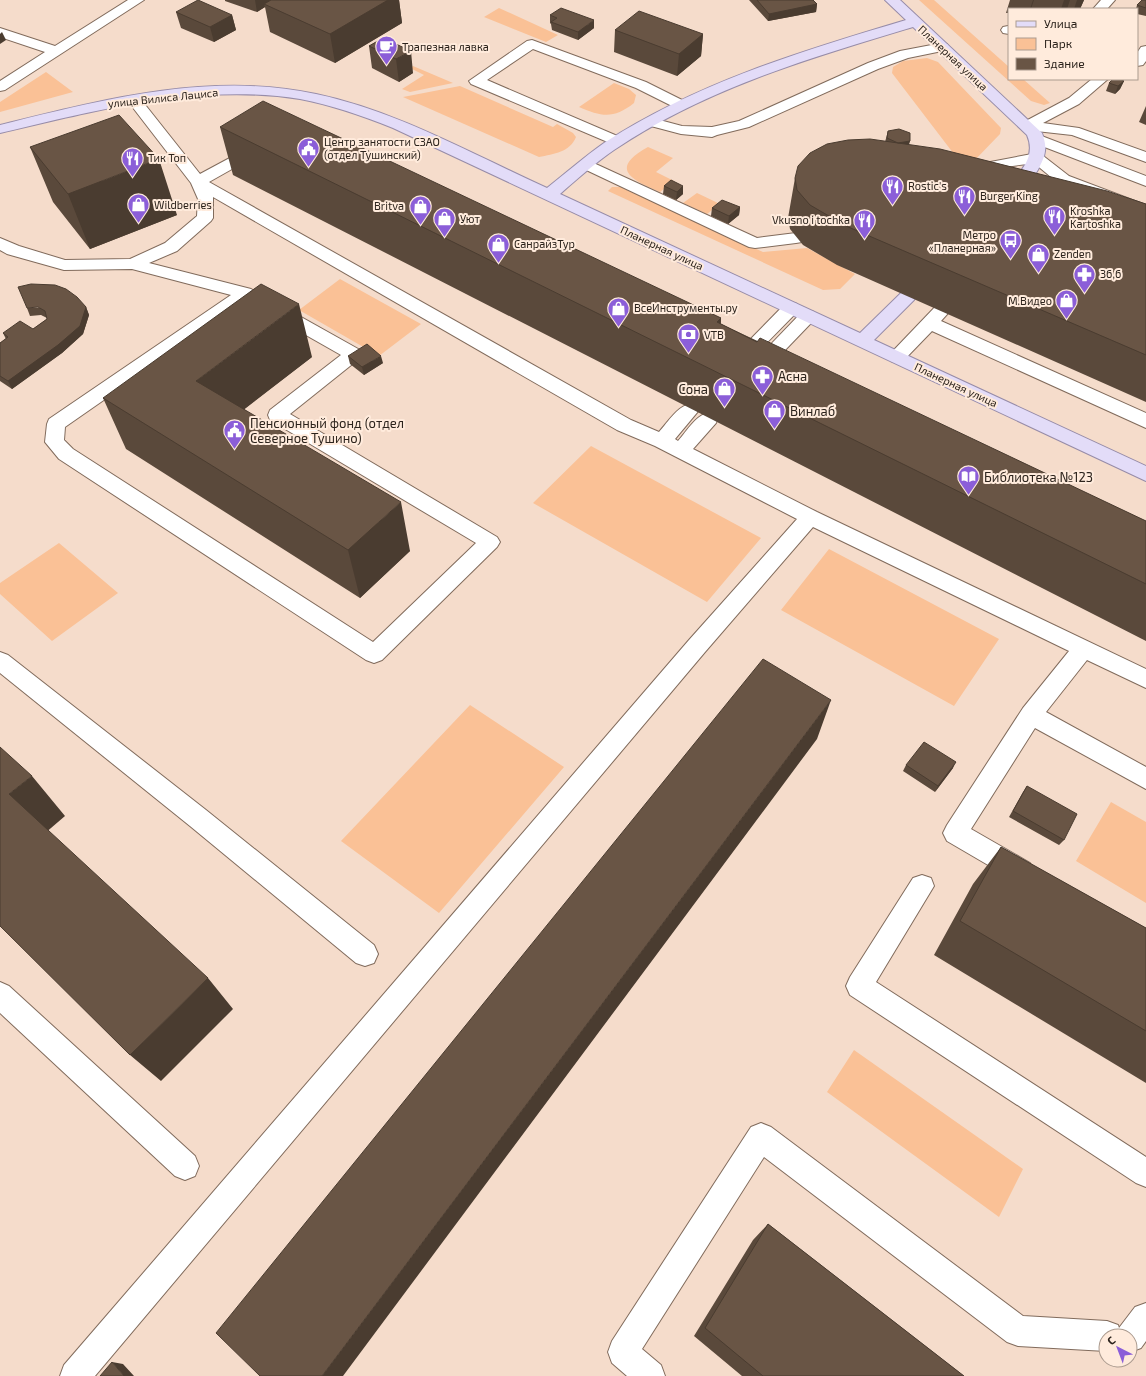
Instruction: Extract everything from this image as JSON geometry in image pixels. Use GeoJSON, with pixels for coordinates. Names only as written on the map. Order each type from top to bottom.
{"type":"FeatureCollection","features":[{"type":"Feature","properties":{"kind":"main road","name":"Планерная улица"},"geometry":{"type":"LineString","coordinates":[[892,0],[1027,126],[1039,140]]}},
{"type":"Feature","properties":{"kind":"main road","name":"Планерная улица"},"geometry":{"type":"LineString","coordinates":[[915,22],[780,64],[681,106],[617,141],[549,195],[1146,474]]}},
{"type":"Feature","properties":{"kind":"main road","name":"улица Вилиса Лациса"},"geometry":{"type":"LineString","coordinates":[[0,129],[103,104],[134,100],[204,92],[287,93],[326,100],[374,115],[549,195]]}},
{"type":"Feature","properties":{"kind":"main road"},"geometry":{"type":"LineString","coordinates":[[999,206],[1023,180],[1037,158],[1040,148],[1039,140]]}},
{"type":"Feature","properties":{"kind":"main road"},"geometry":{"type":"LineString","coordinates":[[862,341],[908,296]]}},
{"type":"Feature","properties":{"kind":"street"},"geometry":{"type":"LineString","coordinates":[[114,0],[133,3]]}},
{"type":"Feature","properties":{"kind":"street"},"geometry":{"type":"LineString","coordinates":[[1101,8],[1108,0]]}},
{"type":"Feature","properties":{"kind":"street"},"geometry":{"type":"LineString","coordinates":[[0,87],[133,3]]}},
{"type":"Feature","properties":{"kind":"street"},"geometry":{"type":"LineString","coordinates":[[0,32],[56,52]]}},
{"type":"Feature","properties":{"kind":"street"},"geometry":{"type":"LineString","coordinates":[[1140,63],[1144,43]]}},
{"type":"Feature","properties":{"kind":"street"},"geometry":{"type":"LineString","coordinates":[[617,141],[476,80],[532,44],[641,85],[681,106]]}},
{"type":"Feature","properties":{"kind":"street"},"geometry":{"type":"LineString","coordinates":[[652,122],[681,130],[712,132],[744,124],[873,66],[905,54],[942,47]]}},
{"type":"Feature","properties":{"kind":"street"},"geometry":{"type":"LineString","coordinates":[[1027,126],[1074,101],[1100,80]]}},
{"type":"Feature","properties":{"kind":"street"},"geometry":{"type":"LineString","coordinates":[[132,264],[171,247],[205,218],[206,199],[198,182],[134,100]]}},
{"type":"Feature","properties":{"kind":"street"},"geometry":{"type":"LineString","coordinates":[[1027,126],[1074,131],[1146,157]]}},
{"type":"Feature","properties":{"kind":"street"},"geometry":{"type":"LineString","coordinates":[[198,182],[272,140]]}},
{"type":"Feature","properties":{"kind":"street"},"geometry":{"type":"LineString","coordinates":[[1039,140],[1146,181]]}},
{"type":"Feature","properties":{"kind":"street"},"geometry":{"type":"LineString","coordinates":[[1037,158],[1040,181]]}},
{"type":"Feature","properties":{"kind":"street"},"geometry":{"type":"LineString","coordinates":[[962,191],[990,166],[1037,158],[1063,179],[1146,211]]}},
{"type":"Feature","properties":{"kind":"street"},"geometry":{"type":"LineString","coordinates":[[587,165],[755,242],[796,238]]}},
{"type":"Feature","properties":{"kind":"street"},"geometry":{"type":"LineString","coordinates":[[198,182],[624,425],[682,450],[810,517],[1146,679]]}},
{"type":"Feature","properties":{"kind":"street"},"geometry":{"type":"LineString","coordinates":[[4,250],[64,265],[132,264],[245,293],[354,354],[277,414],[490,542],[374,654],[66,454],[54,442],[56,424],[245,293]]}},
{"type":"Feature","properties":{"kind":"street"},"geometry":{"type":"LineString","coordinates":[[729,370],[791,308]]}},
{"type":"Feature","properties":{"kind":"street"},"geometry":{"type":"LineString","coordinates":[[746,380],[808,316]]}},
{"type":"Feature","properties":{"kind":"street"},"geometry":{"type":"LineString","coordinates":[[897,357],[935,317],[1146,421]]}},
{"type":"Feature","properties":{"kind":"street"},"geometry":{"type":"LineString","coordinates":[[662,441],[691,409]]}},
{"type":"Feature","properties":{"kind":"street"},"geometry":{"type":"LineString","coordinates":[[682,450],[709,418]]}},
{"type":"Feature","properties":{"kind":"street"},"geometry":{"type":"LineString","coordinates":[[75,1376],[696,646],[810,517]]}},
{"type":"Feature","properties":{"kind":"street"},"geometry":{"type":"LineString","coordinates":[[1037,880],[955,833],[1031,715],[1083,649]]}},
{"type":"Feature","properties":{"kind":"street"},"geometry":{"type":"LineString","coordinates":[[0,662],[198,818],[365,954]]}},
{"type":"Feature","properties":{"kind":"street"},"geometry":{"type":"LineString","coordinates":[[1031,715],[1146,779]]}},
{"type":"Feature","properties":{"kind":"street"},"geometry":{"type":"LineString","coordinates":[[922,886],[859,986],[1146,1173]]}},
{"type":"Feature","properties":{"kind":"street"},"geometry":{"type":"LineString","coordinates":[[0,995],[185,1166]]}},
{"type":"Feature","properties":{"kind":"street"},"geometry":{"type":"LineString","coordinates":[[650,1376],[623,1352],[761,1137],[1018,1331],[1098,1335]]}},
{"type":"Feature","properties":{"kind":"street"},"geometry":{"type":"LineString","coordinates":[[1138,1328],[1146,1318]]}},
{"type":"Feature","properties":{"kind":"green space"},"geometry":{"type":"Polygon","coordinates":[[[919,0],[934,0],[1008,66],[1008,80],[1024,80],[1050,103],[1044,105],[1031,101],[919,0]]]}},
{"type":"Feature","properties":{"kind":"green space"},"geometry":{"type":"Polygon","coordinates":[[[499,8],[558,35],[546,42],[484,17],[499,8]]]}},
{"type":"Feature","properties":{"kind":"green space"},"geometry":{"type":"Polygon","coordinates":[[[927,58],[938,62],[1001,128],[1000,134],[947,189],[960,162],[892,73],[893,67],[903,61],[927,58]]]}},
{"type":"Feature","properties":{"kind":"green space"},"geometry":{"type":"Polygon","coordinates":[[[413,66],[453,83],[410,92],[402,89],[424,75],[410,68],[413,66]]]}},
{"type":"Feature","properties":{"kind":"green space"},"geometry":{"type":"Polygon","coordinates":[[[46,72],[73,92],[0,112],[0,102],[46,72]]]}},
{"type":"Feature","properties":{"kind":"green space"},"geometry":{"type":"Polygon","coordinates":[[[614,83],[629,89],[636,95],[634,103],[620,112],[608,115],[594,113],[579,107],[614,83]]]}},
{"type":"Feature","properties":{"kind":"green space"},"geometry":{"type":"Polygon","coordinates":[[[460,86],[553,127],[557,124],[573,133],[576,137],[570,146],[561,152],[539,157],[403,97],[460,86]]]}},
{"type":"Feature","properties":{"kind":"green space"},"geometry":{"type":"Polygon","coordinates":[[[648,147],[673,158],[656,172],[674,181],[660,192],[641,183],[628,173],[627,168],[629,162],[648,147]]]}},
{"type":"Feature","properties":{"kind":"green space"},"geometry":{"type":"Polygon","coordinates":[[[612,187],[620,187],[763,252],[807,248],[855,274],[840,289],[823,290],[608,191],[612,187]]]}},
{"type":"Feature","properties":{"kind":"green space"},"geometry":{"type":"Polygon","coordinates":[[[697,193],[720,204],[707,214],[683,203],[697,193]]]}},
{"type":"Feature","properties":{"kind":"green space"},"geometry":{"type":"Polygon","coordinates":[[[340,279],[421,324],[379,356],[299,310],[340,279]]]}},
{"type":"Feature","properties":{"kind":"green space"},"geometry":{"type":"Polygon","coordinates":[[[591,446],[761,538],[707,602],[533,503],[591,446]]]}},
{"type":"Feature","properties":{"kind":"green space"},"geometry":{"type":"Polygon","coordinates":[[[59,543],[118,593],[52,641],[0,594],[0,583],[59,543]]]}},
{"type":"Feature","properties":{"kind":"green space"},"geometry":{"type":"Polygon","coordinates":[[[829,549],[999,639],[954,706],[781,610],[829,549]]]}},
{"type":"Feature","properties":{"kind":"green space"},"geometry":{"type":"Polygon","coordinates":[[[470,705],[564,767],[439,913],[341,841],[470,705]]]}},
{"type":"Feature","properties":{"kind":"green space"},"geometry":{"type":"Polygon","coordinates":[[[1111,802],[1146,822],[1146,903],[1076,861],[1111,802]]]}},
{"type":"Feature","properties":{"kind":"green space"},"geometry":{"type":"Polygon","coordinates":[[[854,1050],[1023,1169],[999,1217],[827,1092],[854,1050]]]}},
{"type":"Feature","properties":{"kind":"building"},"geometry":{"type":"Polygon","coordinates":[[[198,0],[232,15],[210,27],[176,12],[198,0]]]}},
{"type":"Feature","properties":{"kind":"building"},"geometry":{"type":"Polygon","coordinates":[[[271,0],[388,0],[330,34],[264,4],[271,0]]]}},
{"type":"Feature","properties":{"kind":"building"},"geometry":{"type":"Polygon","coordinates":[[[757,0],[813,0],[817,4],[769,14],[757,0]]]}},
{"type":"Feature","properties":{"kind":"building"},"geometry":{"type":"Polygon","coordinates":[[[1142,0],[1146,0],[1146,8],[1137,5],[1142,0]]]}},
{"type":"Feature","properties":{"kind":"building"},"geometry":{"type":"Polygon","coordinates":[[[561,8],[594,20],[578,32],[551,22],[557,18],[550,15],[561,8]]]}},
{"type":"Feature","properties":{"kind":"building"},"geometry":{"type":"Polygon","coordinates":[[[639,11],[703,34],[679,54],[615,30],[639,11]]]}},
{"type":"Feature","properties":{"kind":"building"},"geometry":{"type":"Polygon","coordinates":[[[383,38],[411,51],[396,59],[369,46],[383,38]]]}},
{"type":"Feature","properties":{"kind":"building"},"geometry":{"type":"Polygon","coordinates":[[[1112,80],[1124,81],[1118,86],[1109,83],[1112,80]]]}},
{"type":"Feature","properties":{"kind":"building"},"geometry":{"type":"Polygon","coordinates":[[[263,101],[721,318],[717,322],[757,342],[760,338],[1146,521],[1146,584],[220,127],[263,101]]]}},
{"type":"Feature","properties":{"kind":"building"},"geometry":{"type":"Polygon","coordinates":[[[119,115],[159,159],[68,194],[30,147],[119,115]]]}},
{"type":"Feature","properties":{"kind":"building"},"geometry":{"type":"Polygon","coordinates":[[[899,129],[910,133],[910,141],[898,143],[887,138],[888,131],[899,129]]]}},
{"type":"Feature","properties":{"kind":"building"},"geometry":{"type":"Polygon","coordinates":[[[870,139],[940,149],[1107,191],[1146,204],[1146,355],[846,226],[810,205],[797,190],[795,178],[798,166],[810,153],[827,144],[848,140],[870,139]]]}},
{"type":"Feature","properties":{"kind":"building"},"geometry":{"type":"Polygon","coordinates":[[[671,180],[683,186],[677,192],[664,186],[671,180]]]}},
{"type":"Feature","properties":{"kind":"building"},"geometry":{"type":"Polygon","coordinates":[[[722,200],[740,207],[729,216],[712,208],[722,200]]]}},
{"type":"Feature","properties":{"kind":"building"},"geometry":{"type":"Polygon","coordinates":[[[31,284],[55,285],[66,289],[77,297],[86,307],[80,326],[58,345],[8,381],[0,376],[0,343],[8,337],[3,333],[20,321],[33,329],[47,319],[45,311],[38,307],[27,308],[18,287],[31,284]]]}},
{"type":"Feature","properties":{"kind":"building"},"geometry":{"type":"Polygon","coordinates":[[[261,284],[299,304],[196,381],[401,502],[348,550],[103,398],[261,284]]]}},
{"type":"Feature","properties":{"kind":"building"},"geometry":{"type":"Polygon","coordinates":[[[367,344],[381,356],[362,367],[348,356],[367,344]]]}},
{"type":"Feature","properties":{"kind":"building"},"geometry":{"type":"Polygon","coordinates":[[[763,659],[831,700],[322,1376],[260,1376],[216,1333],[763,659]]]}},
{"type":"Feature","properties":{"kind":"building"},"geometry":{"type":"Polygon","coordinates":[[[924,742],[956,762],[938,786],[906,765],[924,742]]]}},
{"type":"Feature","properties":{"kind":"building"},"geometry":{"type":"Polygon","coordinates":[[[0,747],[32,776],[9,794],[208,978],[130,1055],[0,926],[0,747]]]}},
{"type":"Feature","properties":{"kind":"building"},"geometry":{"type":"Polygon","coordinates":[[[1027,786],[1077,814],[1064,840],[1013,811],[1027,786]]]}},
{"type":"Feature","properties":{"kind":"building"},"geometry":{"type":"Polygon","coordinates":[[[1001,847],[1146,928],[1146,1031],[960,921],[1001,847]]]}},
{"type":"Feature","properties":{"kind":"building"},"geometry":{"type":"Polygon","coordinates":[[[768,1224],[964,1376],[763,1376],[705,1328],[768,1224]]]}},
{"type":"Feature","properties":{"kind":"building"},"geometry":{"type":"Polygon","coordinates":[[[112,1362],[124,1376],[100,1376],[112,1362]]]}},
{"type":"Feature","properties":{"kind":"place","name":"Трапезная лавка"},"geometry":{"type":"Point","coordinates":[387,66]}},
{"type":"Feature","properties":{"kind":"place","name":"Центр занятости СЗАО (отдел Тушинский)"},"geometry":{"type":"Point","coordinates":[308,168]}},
{"type":"Feature","properties":{"kind":"place","name":"Тик Топ"},"geometry":{"type":"Point","coordinates":[132,178]}},
{"type":"Feature","properties":{"kind":"place","name":"Rostic's"},"geometry":{"type":"Point","coordinates":[893,206]}},
{"type":"Feature","properties":{"kind":"place","name":"Burger King"},"geometry":{"type":"Point","coordinates":[964,216]}},
{"type":"Feature","properties":{"kind":"place","name":"Wildberries"},"geometry":{"type":"Point","coordinates":[139,224]}},
{"type":"Feature","properties":{"kind":"place","name":"Britva"},"geometry":{"type":"Point","coordinates":[420,226]}},
{"type":"Feature","properties":{"kind":"place","name":"Kroshka Kartoshka"},"geometry":{"type":"Point","coordinates":[1054,236]}},
{"type":"Feature","properties":{"kind":"place","name":"Уют"},"geometry":{"type":"Point","coordinates":[445,238]}},
{"type":"Feature","properties":{"kind":"place","name":"Vkusno i tochka"},"geometry":{"type":"Point","coordinates":[865,240]}},
{"type":"Feature","properties":{"kind":"place","name":"Метро «Планерная»"},"geometry":{"type":"Point","coordinates":[1011,260]}},
{"type":"Feature","properties":{"kind":"place","name":"СанрайзТур"},"geometry":{"type":"Point","coordinates":[499,264]}},
{"type":"Feature","properties":{"kind":"place","name":"Zenden"},"geometry":{"type":"Point","coordinates":[1039,274]}},
{"type":"Feature","properties":{"kind":"place","name":"36,6"},"geometry":{"type":"Point","coordinates":[1084,294]}},
{"type":"Feature","properties":{"kind":"place","name":"М.Видео"},"geometry":{"type":"Point","coordinates":[1067,320]}},
{"type":"Feature","properties":{"kind":"place","name":"ВсеИнструменты.ру"},"geometry":{"type":"Point","coordinates":[619,328]}},
{"type":"Feature","properties":{"kind":"place","name":"VTB"},"geometry":{"type":"Point","coordinates":[689,354]}},
{"type":"Feature","properties":{"kind":"place","name":"Асна"},"geometry":{"type":"Point","coordinates":[763,396]}},
{"type":"Feature","properties":{"kind":"place","name":"Сона"},"geometry":{"type":"Point","coordinates":[724,408]}},
{"type":"Feature","properties":{"kind":"place","name":"Винлаб"},"geometry":{"type":"Point","coordinates":[774,430]}},
{"type":"Feature","properties":{"kind":"place","name":"Пенсионный фонд (отдел Северное Тушино)"},"geometry":{"type":"Point","coordinates":[234,450]}},
{"type":"Feature","properties":{"kind":"place","name":"Библиотека №123"},"geometry":{"type":"Point","coordinates":[969,496]}}]}
